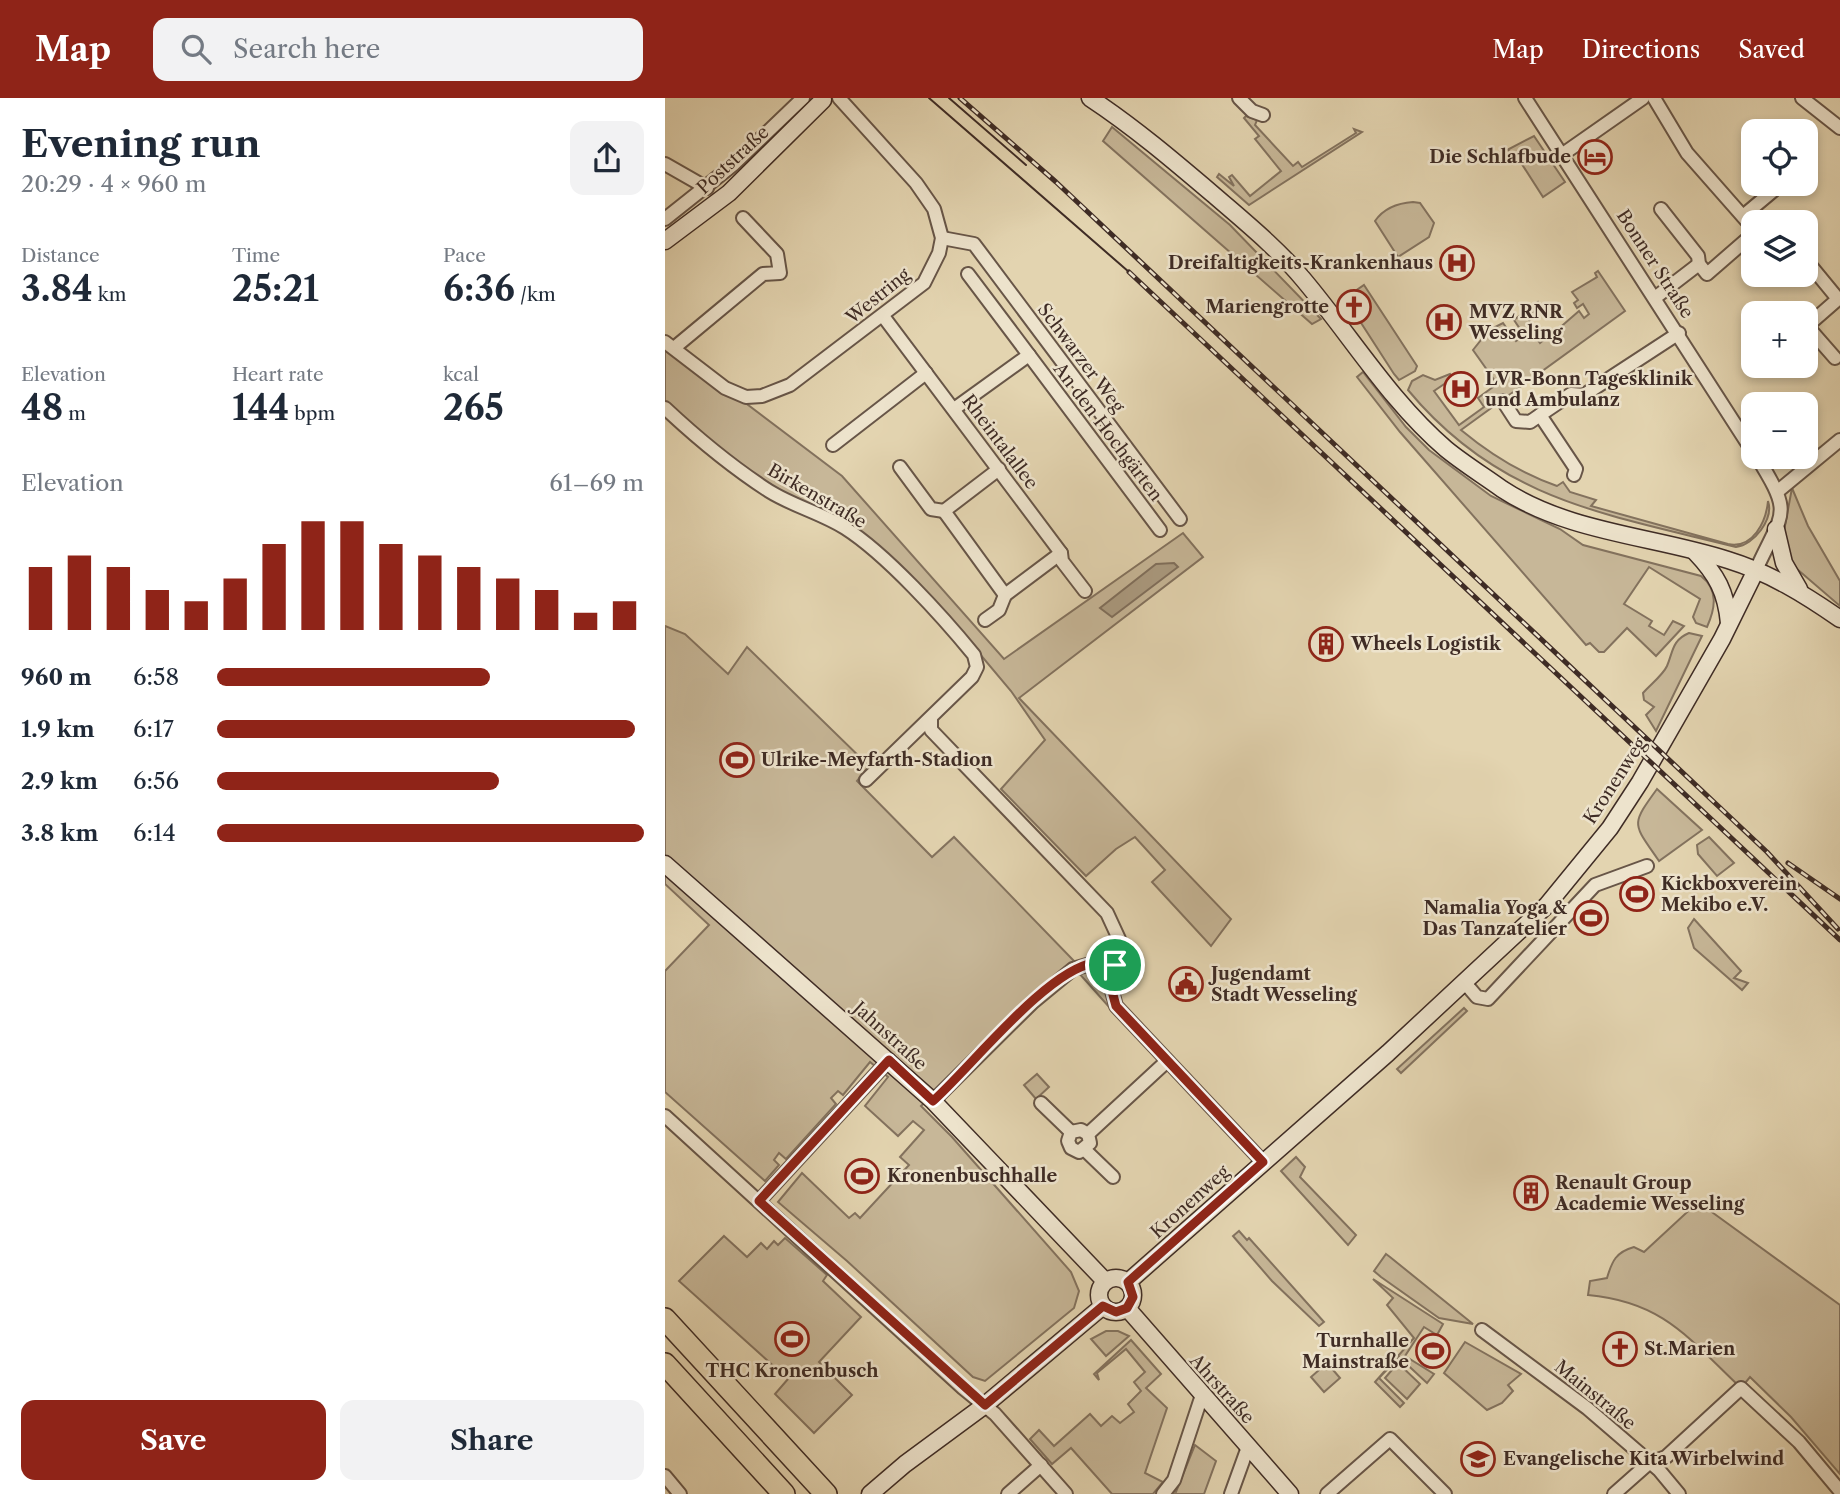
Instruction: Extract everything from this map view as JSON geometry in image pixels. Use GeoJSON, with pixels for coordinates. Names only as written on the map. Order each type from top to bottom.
{"type":"FeatureCollection","features":[{"type":"Feature","properties":{"kind":"highway"},"geometry":{"type":"LineString","coordinates":[[665,1319],[824,1492]]}},
{"type":"Feature","properties":{"kind":"highway"},"geometry":{"type":"LineString","coordinates":[[665,1364],[783,1494]]}},
{"type":"Feature","properties":{"kind":"street"},"geometry":{"type":"LineString","coordinates":[[665,219],[707,188],[803,98]]}},
{"type":"Feature","properties":{"kind":"street"},"geometry":{"type":"LineString","coordinates":[[1090,98],[1173,160],[1268,242],[1303,278],[1393,393],[1447,449],[1505,491],[1566,519],[1693,550],[1756,570],[1800,592],[1840,619]]}},
{"type":"Feature","properties":{"kind":"street"},"geometry":{"type":"LineString","coordinates":[[1240,98],[1252,111],[1263,115]]}},
{"type":"Feature","properties":{"kind":"street","name":"Bonner Straße"},"geometry":{"type":"LineString","coordinates":[[1525,98],[1656,297],[1741,433]]}},
{"type":"Feature","properties":{"kind":"street"},"geometry":{"type":"LineString","coordinates":[[1563,154],[1643,98]]}},
{"type":"Feature","properties":{"kind":"street"},"geometry":{"type":"LineString","coordinates":[[1654,98],[1687,153],[1741,214]]}},
{"type":"Feature","properties":{"kind":"street"},"geometry":{"type":"LineString","coordinates":[[1802,98],[1840,128]]}},
{"type":"Feature","properties":{"kind":"street"},"geometry":{"type":"LineString","coordinates":[[831,99],[916,183],[935,209],[942,238]]}},
{"type":"Feature","properties":{"kind":"street","name":"Poststraße"},"geometry":{"type":"LineString","coordinates":[[665,241],[729,194],[831,99]]}},
{"type":"Feature","properties":{"kind":"street"},"geometry":{"type":"LineString","coordinates":[[665,164],[707,188]]}},
{"type":"Feature","properties":{"kind":"street"},"geometry":{"type":"LineString","coordinates":[[1750,210],[1767,196]]}},
{"type":"Feature","properties":{"kind":"street"},"geometry":{"type":"LineString","coordinates":[[1661,209],[1698,256],[1699,264],[1707,274],[1741,244]]}},
{"type":"Feature","properties":{"kind":"street"},"geometry":{"type":"LineString","coordinates":[[669,345],[763,274],[780,273],[776,254],[743,218]]}},
{"type":"Feature","properties":{"kind":"street","name":"Westring"},"geometry":{"type":"LineString","coordinates":[[669,345],[725,388],[746,397],[762,397],[790,385],[924,283],[940,253],[942,238]]}},
{"type":"Feature","properties":{"kind":"street","name":"Schwarzer Weg"},"geometry":{"type":"LineString","coordinates":[[942,238],[974,244],[1179,519]]}},
{"type":"Feature","properties":{"kind":"street"},"geometry":{"type":"LineString","coordinates":[[1656,297],[1699,264]]}},
{"type":"Feature","properties":{"kind":"street","name":"An den Hochgärten"},"geometry":{"type":"LineString","coordinates":[[968,274],[1160,530]]}},
{"type":"Feature","properties":{"kind":"street"},"geometry":{"type":"LineString","coordinates":[[1818,274],[1839,299],[1818,317]]}},
{"type":"Feature","properties":{"kind":"street","name":"Rheintalallee"},"geometry":{"type":"LineString","coordinates":[[883,316],[1061,553],[1062,561],[1085,591]]}},
{"type":"Feature","properties":{"kind":"street"},"geometry":{"type":"LineString","coordinates":[[1503,401],[1516,421],[1530,422],[1571,394],[1584,395],[1679,333]]}},
{"type":"Feature","properties":{"kind":"street"},"geometry":{"type":"LineString","coordinates":[[1818,339],[1835,358]]}},
{"type":"Feature","properties":{"kind":"street"},"geometry":{"type":"LineString","coordinates":[[954,409],[1029,355]]}},
{"type":"Feature","properties":{"kind":"street"},"geometry":{"type":"LineString","coordinates":[[833,445],[926,373]]}},
{"type":"Feature","properties":{"kind":"street","name":"Birkenstraße"},"geometry":{"type":"LineString","coordinates":[[665,408],[696,437],[769,491],[845,528],[861,540],[890,564],[964,643],[977,662],[976,671],[931,719],[880,763],[866,780]]}},
{"type":"Feature","properties":{"kind":"street"},"geometry":{"type":"LineString","coordinates":[[1540,415],[1576,469],[1574,475]]}},
{"type":"Feature","properties":{"kind":"street"},"geometry":{"type":"LineString","coordinates":[[1778,491],[1840,440]]}},
{"type":"Feature","properties":{"kind":"street"},"geometry":{"type":"LineString","coordinates":[[900,467],[931,509],[944,511],[1005,595]]}},
{"type":"Feature","properties":{"kind":"street"},"geometry":{"type":"LineString","coordinates":[[944,511],[999,469]]}},
{"type":"Feature","properties":{"kind":"street"},"geometry":{"type":"LineString","coordinates":[[1756,570],[1776,529],[1782,508],[1778,491],[1764,469]]}},
{"type":"Feature","properties":{"kind":"street"},"geometry":{"type":"LineString","coordinates":[[1776,529],[1784,563],[1800,592]]}},
{"type":"Feature","properties":{"kind":"street"},"geometry":{"type":"LineString","coordinates":[[1693,550],[1719,579],[1725,592],[1730,624]]}},
{"type":"Feature","properties":{"kind":"street"},"geometry":{"type":"LineString","coordinates":[[985,620],[999,610],[1005,595],[1061,553]]}},
{"type":"Feature","properties":{"kind":"street","name":"Kronenweg"},"geometry":{"type":"LineString","coordinates":[[1128,1282],[1465,983],[1546,905],[1610,828],[1666,738],[1730,624],[1756,570]]}},
{"type":"Feature","properties":{"kind":"street"},"geometry":{"type":"LineString","coordinates":[[931,719],[931,730],[1107,913],[1119,939],[1112,991],[1116,1006],[1165,1062],[1263,1162]]}},
{"type":"Feature","properties":{"kind":"street","name":"Jahnstraße"},"geometry":{"type":"LineString","coordinates":[[665,864],[933,1101],[1105,1281]]}},
{"type":"Feature","properties":{"kind":"street"},"geometry":{"type":"LineString","coordinates":[[1465,983],[1477,997],[1488,999],[1595,885],[1647,866]]}},
{"type":"Feature","properties":{"kind":"street"},"geometry":{"type":"LineString","coordinates":[[933,1101],[1033,1002],[1073,969],[1094,963],[1115,965]]}},
{"type":"Feature","properties":{"kind":"street"},"geometry":{"type":"LineString","coordinates":[[759,1201],[889,1060]]}},
{"type":"Feature","properties":{"kind":"street"},"geometry":{"type":"LineString","coordinates":[[1088,1134],[1165,1062]]}},
{"type":"Feature","properties":{"kind":"street"},"geometry":{"type":"LineString","coordinates":[[1041,1103],[1071,1132],[1071,1148],[1079,1152],[1085,1150],[1090,1143],[1088,1134],[1081,1130],[1071,1132]]}},
{"type":"Feature","properties":{"kind":"street"},"geometry":{"type":"LineString","coordinates":[[665,1116],[985,1405],[1066,1494]]}},
{"type":"Feature","properties":{"kind":"street"},"geometry":{"type":"LineString","coordinates":[[1085,1150],[1113,1177]]}},
{"type":"Feature","properties":{"kind":"street"},"geometry":{"type":"LineString","coordinates":[[1117,1277],[1128,1282],[1133,1297],[1127,1308],[1116,1312],[1103,1306],[1098,1293],[1105,1281],[1117,1277]]}},
{"type":"Feature","properties":{"kind":"street"},"geometry":{"type":"LineString","coordinates":[[870,1494],[905,1464],[985,1405],[1103,1306]]}},
{"type":"Feature","properties":{"kind":"street","name":"Ahrstraße"},"geometry":{"type":"LineString","coordinates":[[1127,1308],[1290,1494]]}},
{"type":"Feature","properties":{"kind":"street","name":"Mainstraße"},"geometry":{"type":"LineString","coordinates":[[1482,1330],[1566,1391],[1649,1463],[1679,1494]]}},
{"type":"Feature","properties":{"kind":"street"},"geometry":{"type":"LineString","coordinates":[[1614,1494],[1649,1463],[1666,1457],[1741,1388],[1799,1442],[1840,1491]]}},
{"type":"Feature","properties":{"kind":"street"},"geometry":{"type":"LineString","coordinates":[[1163,1494],[1174,1480],[1202,1395]]}},
{"type":"Feature","properties":{"kind":"street"},"geometry":{"type":"LineString","coordinates":[[1327,1494],[1387,1440],[1396,1443],[1445,1494]]}},
{"type":"Feature","properties":{"kind":"street"},"geometry":{"type":"LineString","coordinates":[[1231,1494],[1248,1447]]}},
{"type":"Feature","properties":{"kind":"street"},"geometry":{"type":"LineString","coordinates":[[1008,1494],[1041,1465]]}},
{"type":"Feature","properties":{"kind":"street"},"geometry":{"type":"LineString","coordinates":[[665,1476],[680,1494]]}},
{"type":"Feature","properties":{"kind":"shaded area"},"geometry":{"type":"Polygon","coordinates":[[[1246,116],[1257,120],[1255,125],[1293,166],[1298,162],[1302,167],[1356,133],[1354,129],[1362,132],[1249,205],[1217,177],[1219,174],[1234,186],[1229,177],[1232,175],[1250,196],[1281,171],[1255,139],[1259,136],[1244,118],[1246,116]]]}},
{"type":"Feature","properties":{"kind":"shaded area"},"geometry":{"type":"Polygon","coordinates":[[[1112,127],[1230,225],[1321,319],[1312,324],[1103,141],[1112,127]]]}},
{"type":"Feature","properties":{"kind":"shaded area"},"geometry":{"type":"Polygon","coordinates":[[[1534,136],[1565,182],[1543,197],[1516,155],[1507,150],[1534,136]]]}},
{"type":"Feature","properties":{"kind":"shaded area"},"geometry":{"type":"Polygon","coordinates":[[[1420,203],[1434,223],[1429,237],[1398,257],[1375,221],[1392,207],[1420,203]]]}},
{"type":"Feature","properties":{"kind":"shaded area"},"geometry":{"type":"Polygon","coordinates":[[[1598,271],[1625,311],[1461,430],[1519,469],[1557,486],[1563,482],[1570,492],[1596,500],[1591,506],[1728,544],[1745,542],[1757,532],[1768,501],[1765,523],[1749,542],[1736,547],[1599,512],[1557,497],[1517,479],[1479,456],[1443,427],[1408,390],[1412,381],[1423,375],[1435,380],[1450,374],[1453,378],[1434,391],[1459,425],[1484,407],[1478,398],[1497,384],[1473,350],[1489,330],[1503,323],[1516,341],[1524,335],[1514,320],[1538,302],[1541,306],[1527,317],[1533,326],[1530,329],[1540,343],[1545,336],[1554,329],[1556,331],[1579,311],[1584,318],[1589,314],[1583,304],[1577,308],[1574,303],[1578,300],[1572,292],[1597,277],[1595,273],[1598,271]]]}},
{"type":"Feature","properties":{"kind":"shaded area"},"geometry":{"type":"Polygon","coordinates":[[[1364,285],[1417,366],[1415,371],[1399,380],[1345,298],[1364,285]]]}},
{"type":"Feature","properties":{"kind":"shaded area"},"geometry":{"type":"Polygon","coordinates":[[[665,342],[842,476],[1004,659],[1183,533],[1203,557],[1019,698],[1231,919],[1211,946],[1152,882],[1165,870],[1135,837],[1116,849],[1086,876],[1001,789],[1045,740],[1011,691],[974,647],[861,540],[774,494],[665,408],[665,342]]]}},
{"type":"Feature","properties":{"kind":"shaded area"},"geometry":{"type":"Polygon","coordinates":[[[1363,372],[1406,427],[1429,450],[1491,496],[1560,529],[1583,545],[1701,576],[1711,587],[1714,600],[1707,627],[1696,623],[1693,617],[1700,599],[1649,567],[1624,604],[1652,621],[1649,626],[1664,635],[1673,621],[1684,626],[1656,656],[1627,628],[1604,652],[1599,652],[1590,643],[1586,645],[1400,432],[1357,377],[1363,372]]]}},
{"type":"Feature","properties":{"kind":"shaded area"},"geometry":{"type":"Polygon","coordinates":[[[1792,488],[1808,526],[1840,581],[1840,606],[1790,563],[1784,531],[1792,488]]]}},
{"type":"Feature","properties":{"kind":"shaded area"},"geometry":{"type":"Polygon","coordinates":[[[1174,563],[1178,567],[1112,617],[1100,608],[1156,564],[1174,563]]]}},
{"type":"Feature","properties":{"kind":"shaded area"},"geometry":{"type":"Polygon","coordinates":[[[665,626],[685,634],[728,674],[747,647],[869,766],[857,781],[932,857],[954,837],[1074,961],[1015,1014],[921,1106],[952,1137],[1071,1272],[1079,1291],[1074,1308],[985,1381],[973,1377],[847,1261],[778,1202],[802,1173],[849,1218],[855,1213],[860,1218],[909,1165],[900,1157],[924,1130],[913,1121],[898,1136],[865,1106],[888,1077],[870,1062],[843,1095],[838,1091],[831,1098],[836,1104],[786,1159],[779,1153],[774,1160],[779,1165],[765,1181],[665,1092],[665,971],[709,925],[665,884],[665,626]]]}},
{"type":"Feature","properties":{"kind":"shaded area"},"geometry":{"type":"Polygon","coordinates":[[[1689,633],[1702,636],[1656,731],[1646,715],[1654,707],[1644,700],[1643,693],[1667,666],[1679,639],[1689,633]]]}},
{"type":"Feature","properties":{"kind":"shaded area"},"geometry":{"type":"Polygon","coordinates":[[[1657,789],[1702,830],[1659,861],[1638,825],[1642,811],[1657,789]]]}},
{"type":"Feature","properties":{"kind":"shaded area"},"geometry":{"type":"Polygon","coordinates":[[[1709,837],[1734,863],[1717,876],[1698,854],[1697,845],[1709,837]]]}},
{"type":"Feature","properties":{"kind":"shaded area"},"geometry":{"type":"Polygon","coordinates":[[[1694,919],[1741,971],[1734,978],[1748,983],[1742,990],[1694,948],[1688,928],[1694,919]]]}},
{"type":"Feature","properties":{"kind":"shaded area"},"geometry":{"type":"Polygon","coordinates":[[[1083,969],[1105,972],[1112,1006],[1110,1008],[1077,971],[1083,969]]]}},
{"type":"Feature","properties":{"kind":"shaded area"},"geometry":{"type":"Polygon","coordinates":[[[1464,1008],[1467,1011],[1401,1073],[1397,1069],[1464,1008]]]}},
{"type":"Feature","properties":{"kind":"shaded area"},"geometry":{"type":"Polygon","coordinates":[[[1037,1074],[1049,1087],[1036,1099],[1024,1085],[1037,1074]]]}},
{"type":"Feature","properties":{"kind":"shaded area"},"geometry":{"type":"Polygon","coordinates":[[[1296,1157],[1305,1167],[1300,1177],[1356,1235],[1348,1245],[1281,1171],[1296,1157]]]}},
{"type":"Feature","properties":{"kind":"shaded area"},"geometry":{"type":"Polygon","coordinates":[[[1698,1202],[1840,1305],[1840,1474],[1791,1417],[1750,1377],[1741,1388],[1690,1339],[1656,1315],[1614,1299],[1588,1295],[1590,1281],[1607,1278],[1619,1255],[1634,1247],[1644,1252],[1698,1202]]]}},
{"type":"Feature","properties":{"kind":"shaded area"},"geometry":{"type":"Polygon","coordinates":[[[1239,1231],[1247,1240],[1249,1238],[1324,1322],[1319,1326],[1272,1281],[1233,1236],[1239,1231]]]}},
{"type":"Feature","properties":{"kind":"shaded area","name":"THC Kronenbusch"},"geometry":{"type":"Polygon","coordinates":[[[724,1236],[747,1257],[761,1243],[767,1249],[774,1241],[778,1245],[785,1238],[827,1275],[823,1281],[861,1317],[819,1362],[852,1395],[814,1433],[775,1394],[788,1379],[679,1281],[724,1236]]]}},
{"type":"Feature","properties":{"kind":"shaded area"},"geometry":{"type":"Polygon","coordinates":[[[1386,1254],[1473,1324],[1439,1318],[1381,1277],[1374,1271],[1386,1254]]]}},
{"type":"Feature","properties":{"kind":"shaded area"},"geometry":{"type":"Polygon","coordinates":[[[1373,1279],[1443,1324],[1437,1335],[1424,1327],[1405,1356],[1434,1374],[1427,1383],[1399,1357],[1379,1378],[1404,1403],[1400,1407],[1375,1382],[1414,1338],[1387,1305],[1393,1298],[1373,1279]]]}},
{"type":"Feature","properties":{"kind":"shaded area"},"geometry":{"type":"Polygon","coordinates":[[[1106,1331],[1118,1331],[1129,1336],[1106,1356],[1091,1339],[1106,1331]]]}},
{"type":"Feature","properties":{"kind":"shaded area"},"geometry":{"type":"Polygon","coordinates":[[[1131,1340],[1161,1374],[1146,1388],[1167,1408],[1145,1473],[1163,1482],[1153,1494],[1112,1494],[1071,1448],[1052,1464],[1030,1439],[1039,1430],[1054,1446],[1090,1414],[1101,1426],[1112,1416],[1120,1423],[1134,1412],[1128,1404],[1141,1391],[1134,1382],[1145,1372],[1126,1349],[1097,1373],[1099,1380],[1094,1374],[1131,1340]]]}},
{"type":"Feature","properties":{"kind":"shaded area"},"geometry":{"type":"Polygon","coordinates":[[[1465,1342],[1521,1374],[1508,1385],[1513,1391],[1502,1403],[1487,1410],[1444,1373],[1465,1342]]]}},
{"type":"Feature","properties":{"kind":"shaded area"},"geometry":{"type":"Polygon","coordinates":[[[1327,1363],[1340,1378],[1324,1392],[1311,1377],[1327,1363]]]}},
{"type":"Feature","properties":{"kind":"shaded area"},"geometry":{"type":"Polygon","coordinates":[[[1398,1363],[1420,1384],[1407,1399],[1385,1378],[1398,1363]]]}},
{"type":"Feature","properties":{"kind":"shaded area"},"geometry":{"type":"Polygon","coordinates":[[[1195,1445],[1216,1461],[1204,1494],[1168,1494],[1170,1491],[1176,1492],[1195,1445]]]}},
{"type":"Feature","properties":{"kind":"tram line"},"geometry":{"type":"LineString","coordinates":[[929,98],[1129,272]]}},
{"type":"Feature","properties":{"kind":"tram line"},"geometry":{"type":"LineString","coordinates":[[949,98],[1026,165]]}},
{"type":"Feature","properties":{"kind":"railway"},"geometry":{"type":"LineString","coordinates":[[960,98],[1056,182],[1767,852],[1838,929]]}},
{"type":"Feature","properties":{"kind":"railway"},"geometry":{"type":"LineString","coordinates":[[1129,272],[1840,940]]}},
{"type":"Feature","properties":{"kind":"railway"},"geometry":{"type":"LineString","coordinates":[[1788,863],[1840,899]]}},
{"type":"Feature","properties":{"kind":"place","name":"Die Schlafbude"},"geometry":{"type":"Point","coordinates":[1595,157]}},
{"type":"Feature","properties":{"kind":"place","name":"Dreifaltigkeits-Krankenhaus"},"geometry":{"type":"Point","coordinates":[1457,263]}},
{"type":"Feature","properties":{"kind":"place","name":"Mariengrotte"},"geometry":{"type":"Point","coordinates":[1354,307]}},
{"type":"Feature","properties":{"kind":"place","name":"MVZ RNR Wesseling"},"geometry":{"type":"Point","coordinates":[1444,322]}},
{"type":"Feature","properties":{"kind":"place","name":"LVR-Bonn Tagesklinik und Ambulanz"},"geometry":{"type":"Point","coordinates":[1461,389]}},
{"type":"Feature","properties":{"kind":"place","name":"Wheels Logistik"},"geometry":{"type":"Point","coordinates":[1326,644]}},
{"type":"Feature","properties":{"kind":"place","name":"Ulrike-Meyfarth-Stadion"},"geometry":{"type":"Point","coordinates":[737,760]}},
{"type":"Feature","properties":{"kind":"place","name":"Kickboxverein Mekibo e.V."},"geometry":{"type":"Point","coordinates":[1637,894]}},
{"type":"Feature","properties":{"kind":"place","name":"Namalia Yoga & Das Tanzatelier"},"geometry":{"type":"Point","coordinates":[1591,918]}},
{"type":"Feature","properties":{"kind":"place","name":"Jugendamt Stadt Wesseling"},"geometry":{"type":"Point","coordinates":[1186,984]}},
{"type":"Feature","properties":{"kind":"place","name":"Kronenbuschhalle"},"geometry":{"type":"Point","coordinates":[862,1176]}},
{"type":"Feature","properties":{"kind":"place","name":"Renault Group Academie Wesseling"},"geometry":{"type":"Point","coordinates":[1531,1193]}},
{"type":"Feature","properties":{"kind":"place","name":"THC Kronenbusch"},"geometry":{"type":"Point","coordinates":[792,1339]}},
{"type":"Feature","properties":{"kind":"place","name":"St.Marien"},"geometry":{"type":"Point","coordinates":[1620,1349]}},
{"type":"Feature","properties":{"kind":"place","name":"Turnhalle Mainstraße"},"geometry":{"type":"Point","coordinates":[1433,1351]}},
{"type":"Feature","properties":{"kind":"place","name":"Evangelische Kita Wirbelwind"},"geometry":{"type":"Point","coordinates":[1478,1459]}},
{"type":"Feature","properties":{"kind":"route"},"geometry":{"type":"LineString","coordinates":[[1094,963],[1115,965],[1112,991],[1116,1006],[1165,1062],[1263,1162],[1128,1282],[1133,1297],[1127,1308],[1116,1312],[1103,1306],[985,1405],[963,1388],[759,1201],[889,1060],[933,1101],[1033,1002],[1073,969],[1094,963]]}}]}
